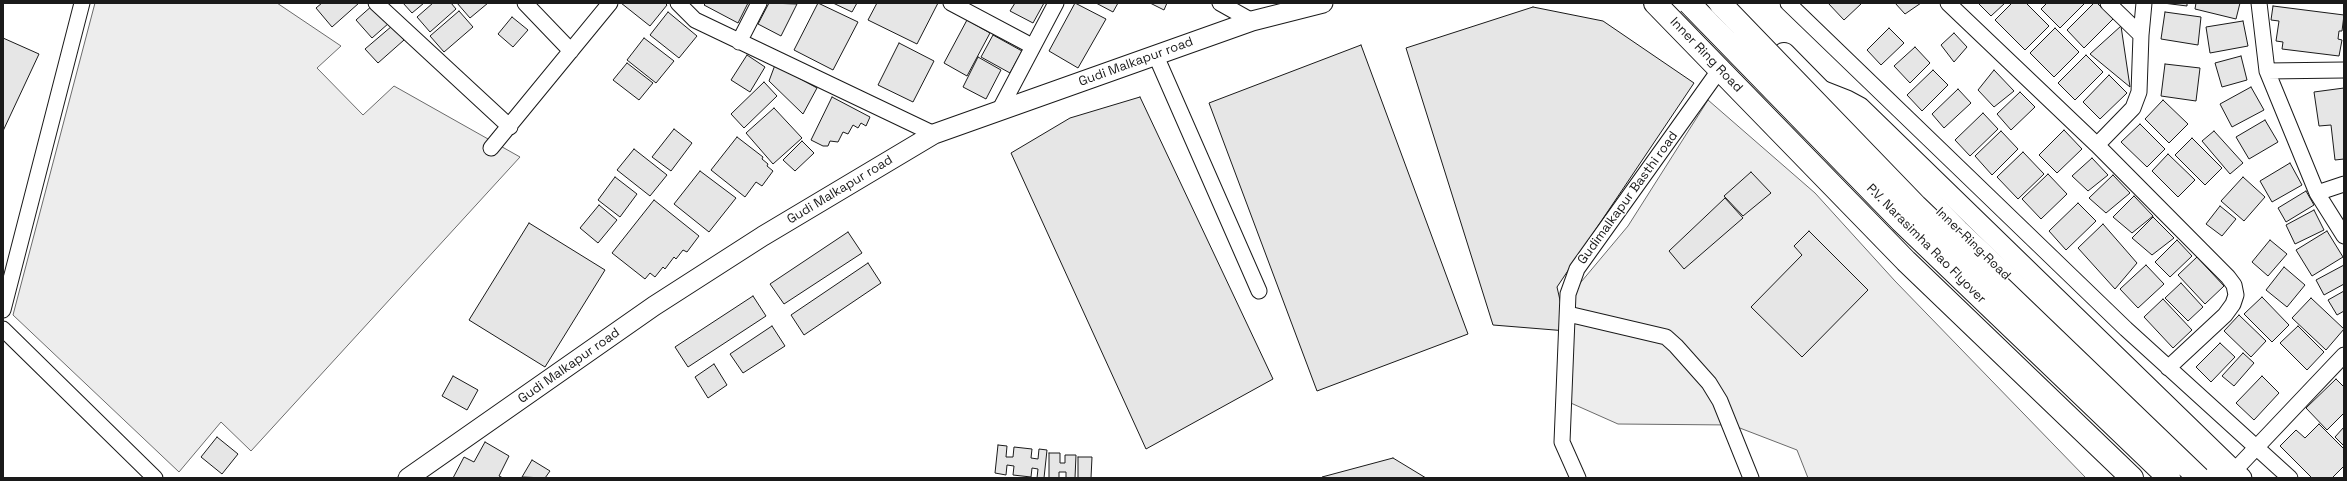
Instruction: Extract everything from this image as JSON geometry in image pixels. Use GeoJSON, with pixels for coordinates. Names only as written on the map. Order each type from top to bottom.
{"type":"FeatureCollection","features":[{"type":"Feature","properties":{"kind":"main road","name":"Inner Ring Road"},"geometry":{"type":"LineString","coordinates":[[1655,3],[1906,261],[2124,470]]}},
{"type":"Feature","properties":{"kind":"main road","name":"P.V. Narasimha Rao Flyover"},"geometry":{"type":"LineString","coordinates":[[1689,3],[1901,221],[2169,478]]}},
{"type":"Feature","properties":{"kind":"main road","name":"P.V. Narasimha Rao Flyover"},"geometry":{"type":"LineString","coordinates":[[1720,3],[1916,206],[2199,478]]}},
{"type":"Feature","properties":{"kind":"main road","name":"Inner Ring Road"},"geometry":{"type":"LineString","coordinates":[[1732,3],[1819,89],[1958,231],[2161,421],[2232,476]]}},
{"type":"Feature","properties":{"kind":"main road"},"geometry":{"type":"LineString","coordinates":[[2124,470],[2161,421]]}},
{"type":"Feature","properties":{"kind":"street"},"geometry":{"type":"LineString","coordinates":[[3,310],[82,3]]}},
{"type":"Feature","properties":{"kind":"street"},"geometry":{"type":"LineString","coordinates":[[376,3],[510,126]]}},
{"type":"Feature","properties":{"kind":"street"},"geometry":{"type":"LineString","coordinates":[[525,3],[571,51]]}},
{"type":"Feature","properties":{"kind":"street"},"geometry":{"type":"LineString","coordinates":[[491,148],[610,3]]}},
{"type":"Feature","properties":{"kind":"street"},"geometry":{"type":"LineString","coordinates":[[678,3],[694,20],[934,134]]}},
{"type":"Feature","properties":{"kind":"street"},"geometry":{"type":"LineString","coordinates":[[739,42],[759,3]]}},
{"type":"Feature","properties":{"kind":"street"},"geometry":{"type":"LineString","coordinates":[[951,3],[1032,46]]}},
{"type":"Feature","properties":{"kind":"street"},"geometry":{"type":"LineString","coordinates":[[999,111],[1056,3]]}},
{"type":"Feature","properties":{"kind":"street"},"geometry":{"type":"LineString","coordinates":[[1220,3],[1252,21]]}},
{"type":"Feature","properties":{"kind":"street"},"geometry":{"type":"LineString","coordinates":[[1788,3],[2168,368],[2290,478]]}},
{"type":"Feature","properties":{"kind":"street"},"geometry":{"type":"LineString","coordinates":[[1948,3],[2097,145],[2228,277],[2234,285],[2236,295],[2233,304],[2225,315],[2168,368]]}},
{"type":"Feature","properties":{"kind":"street"},"geometry":{"type":"LineString","coordinates":[[2108,3],[2140,35]]}},
{"type":"Feature","properties":{"kind":"street"},"geometry":{"type":"LineString","coordinates":[[2097,145],[2133,108],[2138,99],[2140,35],[2144,3]]}},
{"type":"Feature","properties":{"kind":"street"},"geometry":{"type":"LineString","coordinates":[[2259,3],[2267,71],[2317,193],[2344,236]]}},
{"type":"Feature","properties":{"kind":"street","name":"Gudi Malkapur road"},"geometry":{"type":"LineString","coordinates":[[408,478],[661,302],[763,236],[934,134],[1252,21],[1313,4]]}},
{"type":"Feature","properties":{"kind":"street"},"geometry":{"type":"LineString","coordinates":[[1156,56],[1259,291]]}},
{"type":"Feature","properties":{"kind":"street","name":"Gudimalkapur Basthi road"},"geometry":{"type":"LineString","coordinates":[[1578,478],[1562,442],[1568,294],[1577,269],[1720,69]]}},
{"type":"Feature","properties":{"kind":"street"},"geometry":{"type":"LineString","coordinates":[[2267,71],[2344,70]]}},
{"type":"Feature","properties":{"kind":"street"},"geometry":{"type":"LineString","coordinates":[[1819,89],[1847,100],[1860,108],[2232,476],[2255,447],[2341,363]]}},
{"type":"Feature","properties":{"kind":"street"},"geometry":{"type":"LineString","coordinates":[[2317,193],[2344,184]]}},
{"type":"Feature","properties":{"kind":"street"},"geometry":{"type":"LineString","coordinates":[[1568,314],[1661,336],[1676,346],[1709,383],[1720,401],[1750,478]]}},
{"type":"Feature","properties":{"kind":"street"},"geometry":{"type":"LineString","coordinates":[[3,329],[155,478]]}},
{"type":"Feature","properties":{"kind":"shaded area"},"geometry":{"type":"Polygon","coordinates":[[[95,3],[277,3],[341,46],[317,68],[363,115],[394,86],[520,157],[251,451],[221,422],[179,472],[13,315],[95,3]]]}},
{"type":"Feature","properties":{"kind":"shaded area"},"geometry":{"type":"Polygon","coordinates":[[[1708,100],[1815,193],[1895,281],[2086,478],[1808,478],[1797,450],[1732,425],[1618,424],[1564,400],[1576,288],[1628,226],[1708,100]]]}},
{"type":"Feature","properties":{"kind":"building"},"geometry":{"type":"Polygon","coordinates":[[[322,3],[359,3],[332,27],[316,8],[322,3]]]}},
{"type":"Feature","properties":{"kind":"building"},"geometry":{"type":"Polygon","coordinates":[[[403,3],[424,3],[412,13],[403,3]]]}},
{"type":"Feature","properties":{"kind":"building"},"geometry":{"type":"Polygon","coordinates":[[[433,3],[451,3],[456,9],[430,32],[417,17],[433,3]]]}},
{"type":"Feature","properties":{"kind":"building"},"geometry":{"type":"Polygon","coordinates":[[[457,3],[488,3],[470,18],[457,3]]]}},
{"type":"Feature","properties":{"kind":"building"},"geometry":{"type":"Polygon","coordinates":[[[621,3],[665,3],[667,5],[650,26],[621,3]]]}},
{"type":"Feature","properties":{"kind":"building"},"geometry":{"type":"Polygon","coordinates":[[[706,3],[748,3],[738,23],[704,5],[706,3]]]}},
{"type":"Feature","properties":{"kind":"building"},"geometry":{"type":"Polygon","coordinates":[[[769,3],[797,4],[781,36],[758,24],[769,3]]]}},
{"type":"Feature","properties":{"kind":"building"},"geometry":{"type":"Polygon","coordinates":[[[818,3],[858,22],[833,70],[794,50],[818,3]]]}},
{"type":"Feature","properties":{"kind":"building"},"geometry":{"type":"Polygon","coordinates":[[[833,3],[857,3],[852,12],[833,3]]]}},
{"type":"Feature","properties":{"kind":"building"},"geometry":{"type":"Polygon","coordinates":[[[877,3],[938,3],[917,44],[868,20],[877,3]]]}},
{"type":"Feature","properties":{"kind":"building"},"geometry":{"type":"Polygon","coordinates":[[[1015,3],[1044,3],[1033,23],[1010,11],[1015,3]]]}},
{"type":"Feature","properties":{"kind":"building"},"geometry":{"type":"Polygon","coordinates":[[[1075,3],[1106,19],[1078,68],[1049,51],[1075,3]]]}},
{"type":"Feature","properties":{"kind":"building"},"geometry":{"type":"Polygon","coordinates":[[[1096,3],[1118,3],[1113,12],[1096,3]]]}},
{"type":"Feature","properties":{"kind":"building"},"geometry":{"type":"Polygon","coordinates":[[[1150,3],[1167,3],[1164,10],[1150,3]]]}},
{"type":"Feature","properties":{"kind":"building"},"geometry":{"type":"Polygon","coordinates":[[[1828,3],[1862,3],[1844,20],[1828,3]]]}},
{"type":"Feature","properties":{"kind":"building"},"geometry":{"type":"Polygon","coordinates":[[[1895,3],[1921,3],[1905,14],[1895,3]]]}},
{"type":"Feature","properties":{"kind":"building"},"geometry":{"type":"Polygon","coordinates":[[[1978,3],[2005,3],[1991,16],[1978,3]]]}},
{"type":"Feature","properties":{"kind":"building"},"geometry":{"type":"Polygon","coordinates":[[[2012,3],[2026,3],[2049,26],[2025,50],[1995,20],[2012,3]]]}},
{"type":"Feature","properties":{"kind":"building"},"geometry":{"type":"Polygon","coordinates":[[[2047,3],[2085,3],[2060,28],[2041,9],[2047,3]]]}},
{"type":"Feature","properties":{"kind":"building"},"geometry":{"type":"Polygon","coordinates":[[[2094,3],[2097,3],[2113,19],[2084,48],[2067,30],[2094,3]]]}},
{"type":"Feature","properties":{"kind":"building"},"geometry":{"type":"Polygon","coordinates":[[[2163,3],[2187,3],[2187,6],[2163,3]]]}},
{"type":"Feature","properties":{"kind":"building"},"geometry":{"type":"Polygon","coordinates":[[[2196,3],[2240,3],[2236,19],[2195,9],[2196,3]]]}},
{"type":"Feature","properties":{"kind":"building"},"geometry":{"type":"Polygon","coordinates":[[[373,5],[389,23],[372,38],[356,20],[373,5]]]}},
{"type":"Feature","properties":{"kind":"building"},"geometry":{"type":"Polygon","coordinates":[[[2273,6],[2344,15],[2342,31],[2339,31],[2338,39],[2342,40],[2339,56],[2282,49],[2283,42],[2276,41],[2279,21],[2271,20],[2273,6]]]}},
{"type":"Feature","properties":{"kind":"building"},"geometry":{"type":"Polygon","coordinates":[[[1533,7],[1603,21],[1694,83],[1557,287],[1567,331],[1493,325],[1406,48],[1533,7]]]}},
{"type":"Feature","properties":{"kind":"building"},"geometry":{"type":"Polygon","coordinates":[[[459,11],[473,27],[444,52],[430,36],[459,11]]]}},
{"type":"Feature","properties":{"kind":"building"},"geometry":{"type":"Polygon","coordinates":[[[668,12],[697,36],[679,58],[650,35],[668,12]]]}},
{"type":"Feature","properties":{"kind":"building"},"geometry":{"type":"Polygon","coordinates":[[[2165,12],[2201,17],[2198,45],[2161,39],[2165,12]]]}},
{"type":"Feature","properties":{"kind":"building"},"geometry":{"type":"Polygon","coordinates":[[[512,17],[528,30],[513,47],[498,34],[512,17]]]}},
{"type":"Feature","properties":{"kind":"building"},"geometry":{"type":"Polygon","coordinates":[[[967,20],[990,33],[967,76],[944,63],[967,20]]]}},
{"type":"Feature","properties":{"kind":"building"},"geometry":{"type":"Polygon","coordinates":[[[2243,21],[2248,46],[2210,53],[2206,27],[2243,21]]]}},
{"type":"Feature","properties":{"kind":"building"},"geometry":{"type":"Polygon","coordinates":[[[392,26],[404,40],[378,63],[365,49],[392,26]]]}},
{"type":"Feature","properties":{"kind":"building"},"geometry":{"type":"Polygon","coordinates":[[[2121,26],[2130,87],[2090,54],[2121,26]]]}},
{"type":"Feature","properties":{"kind":"building"},"geometry":{"type":"Polygon","coordinates":[[[1889,28],[1904,43],[1881,65],[1867,50],[1889,28]]]}},
{"type":"Feature","properties":{"kind":"building"},"geometry":{"type":"Polygon","coordinates":[[[2055,28],[2079,52],[2054,77],[2030,53],[2055,28]]]}},
{"type":"Feature","properties":{"kind":"building"},"geometry":{"type":"Polygon","coordinates":[[[1954,33],[1967,47],[1954,62],[1941,45],[1954,33]]]}},
{"type":"Feature","properties":{"kind":"building"},"geometry":{"type":"Polygon","coordinates":[[[993,35],[1022,51],[1010,73],[981,57],[993,35]]]}},
{"type":"Feature","properties":{"kind":"building"},"geometry":{"type":"Polygon","coordinates":[[[3,38],[39,54],[3,131],[3,38]]]}},
{"type":"Feature","properties":{"kind":"building"},"geometry":{"type":"Polygon","coordinates":[[[644,38],[674,61],[656,83],[627,60],[644,38]]]}},
{"type":"Feature","properties":{"kind":"building"},"geometry":{"type":"Polygon","coordinates":[[[899,43],[934,61],[913,102],[878,85],[899,43]]]}},
{"type":"Feature","properties":{"kind":"building"},"geometry":{"type":"Polygon","coordinates":[[[1361,45],[1468,334],[1317,391],[1209,103],[1361,45]]]}},
{"type":"Feature","properties":{"kind":"building"},"geometry":{"type":"Polygon","coordinates":[[[1915,47],[1930,63],[1910,83],[1894,66],[1915,47]]]}},
{"type":"Feature","properties":{"kind":"building"},"geometry":{"type":"Polygon","coordinates":[[[747,55],[765,67],[750,92],[731,80],[747,55]]]}},
{"type":"Feature","properties":{"kind":"building"},"geometry":{"type":"Polygon","coordinates":[[[2086,55],[2103,72],[2075,100],[2058,83],[2086,55]]]}},
{"type":"Feature","properties":{"kind":"building"},"geometry":{"type":"Polygon","coordinates":[[[2241,56],[2247,80],[2222,87],[2215,63],[2241,56]]]}},
{"type":"Feature","properties":{"kind":"building"},"geometry":{"type":"Polygon","coordinates":[[[978,57],[1001,70],[986,99],[963,87],[978,57]]]}},
{"type":"Feature","properties":{"kind":"building"},"geometry":{"type":"Polygon","coordinates":[[[627,63],[653,83],[639,100],[613,80],[627,63]]]}},
{"type":"Feature","properties":{"kind":"building"},"geometry":{"type":"Polygon","coordinates":[[[2165,64],[2200,68],[2196,101],[2161,96],[2165,64]]]}},
{"type":"Feature","properties":{"kind":"building"},"geometry":{"type":"Polygon","coordinates":[[[775,65],[817,88],[803,114],[769,81],[775,65]]]}},
{"type":"Feature","properties":{"kind":"building"},"geometry":{"type":"Polygon","coordinates":[[[1933,70],[1948,85],[1922,111],[1907,95],[1933,70]]]}},
{"type":"Feature","properties":{"kind":"building"},"geometry":{"type":"Polygon","coordinates":[[[1994,70],[2014,91],[1994,107],[1978,90],[1994,70]]]}},
{"type":"Feature","properties":{"kind":"building"},"geometry":{"type":"Polygon","coordinates":[[[2109,75],[2127,93],[2100,119],[2083,102],[2109,75]]]}},
{"type":"Feature","properties":{"kind":"building"},"geometry":{"type":"Polygon","coordinates":[[[764,82],[777,96],[744,128],[731,114],[764,82]]]}},
{"type":"Feature","properties":{"kind":"building"},"geometry":{"type":"Polygon","coordinates":[[[2251,87],[2264,110],[2232,127],[2220,104],[2251,87]]]}},
{"type":"Feature","properties":{"kind":"building"},"geometry":{"type":"Polygon","coordinates":[[[2344,88],[2344,159],[2335,160],[2331,125],[2319,126],[2314,92],[2344,88]]]}},
{"type":"Feature","properties":{"kind":"building"},"geometry":{"type":"Polygon","coordinates":[[[1958,89],[1971,103],[1944,128],[1932,114],[1958,89]]]}},
{"type":"Feature","properties":{"kind":"building"},"geometry":{"type":"Polygon","coordinates":[[[2020,92],[2035,107],[2011,130],[1997,114],[2020,92]]]}},
{"type":"Feature","properties":{"kind":"building"},"geometry":{"type":"Polygon","coordinates":[[[832,97],[870,117],[866,126],[861,123],[858,128],[853,125],[848,134],[843,132],[838,142],[830,141],[828,146],[823,146],[811,140],[832,97]]]}},
{"type":"Feature","properties":{"kind":"building"},"geometry":{"type":"Polygon","coordinates":[[[1140,97],[1273,379],[1146,449],[1011,153],[1070,118],[1140,97]]]}},
{"type":"Feature","properties":{"kind":"building"},"geometry":{"type":"Polygon","coordinates":[[[2163,100],[2188,124],[2169,143],[2145,119],[2163,100]]]}},
{"type":"Feature","properties":{"kind":"building"},"geometry":{"type":"Polygon","coordinates":[[[774,108],[802,138],[773,164],[746,133],[774,108]]]}},
{"type":"Feature","properties":{"kind":"building"},"geometry":{"type":"Polygon","coordinates":[[[1983,113],[1998,129],[1970,156],[1955,140],[1983,113]]]}},
{"type":"Feature","properties":{"kind":"building"},"geometry":{"type":"Polygon","coordinates":[[[2265,120],[2278,142],[2249,159],[2236,137],[2265,120]]]}},
{"type":"Feature","properties":{"kind":"building"},"geometry":{"type":"Polygon","coordinates":[[[2140,124],[2165,149],[2147,167],[2121,142],[2140,124]]]}},
{"type":"Feature","properties":{"kind":"building"},"geometry":{"type":"Polygon","coordinates":[[[674,129],[692,143],[671,171],[652,157],[674,129]]]}},
{"type":"Feature","properties":{"kind":"building"},"geometry":{"type":"Polygon","coordinates":[[[2064,130],[2082,149],[2057,173],[2039,155],[2064,130]]]}},
{"type":"Feature","properties":{"kind":"building"},"geometry":{"type":"Polygon","coordinates":[[[2001,131],[2018,149],[1992,175],[1975,156],[2001,131]]]}},
{"type":"Feature","properties":{"kind":"building"},"geometry":{"type":"Polygon","coordinates":[[[2214,131],[2243,163],[2230,174],[2202,141],[2214,131]]]}},
{"type":"Feature","properties":{"kind":"building"},"geometry":{"type":"Polygon","coordinates":[[[737,137],[763,157],[762,159],[768,164],[767,166],[773,171],[762,186],[756,182],[745,197],[711,170],[737,137]]]}},
{"type":"Feature","properties":{"kind":"building"},"geometry":{"type":"Polygon","coordinates":[[[2192,138],[2222,168],[2205,185],[2175,155],[2192,138]]]}},
{"type":"Feature","properties":{"kind":"building"},"geometry":{"type":"Polygon","coordinates":[[[802,141],[814,153],[795,171],[783,160],[802,141]]]}},
{"type":"Feature","properties":{"kind":"building"},"geometry":{"type":"Polygon","coordinates":[[[634,149],[667,175],[650,196],[617,170],[634,149]]]}},
{"type":"Feature","properties":{"kind":"building"},"geometry":{"type":"Polygon","coordinates":[[[2023,152],[2044,174],[2018,199],[1997,177],[2023,152]]]}},
{"type":"Feature","properties":{"kind":"building"},"geometry":{"type":"Polygon","coordinates":[[[2168,154],[2195,180],[2178,197],[2152,171],[2168,154]]]}},
{"type":"Feature","properties":{"kind":"building"},"geometry":{"type":"Polygon","coordinates":[[[2092,158],[2108,175],[2088,191],[2072,176],[2092,158]]]}},
{"type":"Feature","properties":{"kind":"building"},"geometry":{"type":"Polygon","coordinates":[[[2290,163],[2302,185],[2272,202],[2260,181],[2290,163]]]}},
{"type":"Feature","properties":{"kind":"building"},"geometry":{"type":"Polygon","coordinates":[[[700,171],[736,198],[709,232],[674,204],[700,171]]]}},
{"type":"Feature","properties":{"kind":"building"},"geometry":{"type":"Polygon","coordinates":[[[1751,172],[1771,193],[1743,216],[1724,196],[1751,172]]]}},
{"type":"Feature","properties":{"kind":"building"},"geometry":{"type":"Polygon","coordinates":[[[2048,174],[2067,194],[2041,219],[2022,199],[2048,174]]]}},
{"type":"Feature","properties":{"kind":"building"},"geometry":{"type":"Polygon","coordinates":[[[2113,175],[2130,193],[2106,213],[2089,198],[2113,175]]]}},
{"type":"Feature","properties":{"kind":"building"},"geometry":{"type":"Polygon","coordinates":[[[615,177],[637,194],[620,217],[598,200],[615,177]]]}},
{"type":"Feature","properties":{"kind":"building"},"geometry":{"type":"Polygon","coordinates":[[[2243,177],[2265,197],[2244,221],[2221,201],[2243,177]]]}},
{"type":"Feature","properties":{"kind":"building"},"geometry":{"type":"Polygon","coordinates":[[[2306,191],[2314,205],[2286,222],[2278,208],[2306,191]]]}},
{"type":"Feature","properties":{"kind":"building"},"geometry":{"type":"Polygon","coordinates":[[[2134,196],[2153,216],[2132,233],[2113,217],[2134,196]]]}},
{"type":"Feature","properties":{"kind":"building"},"geometry":{"type":"Polygon","coordinates":[[[1725,198],[1743,218],[1684,269],[1669,251],[1725,198]]]}},
{"type":"Feature","properties":{"kind":"building"},"geometry":{"type":"Polygon","coordinates":[[[654,200],[699,236],[687,252],[683,250],[676,259],[674,257],[665,269],[663,267],[655,277],[650,273],[645,279],[612,253],[654,200]]]}},
{"type":"Feature","properties":{"kind":"building"},"geometry":{"type":"Polygon","coordinates":[[[2078,203],[2096,221],[2066,250],[2049,231],[2078,203]]]}},
{"type":"Feature","properties":{"kind":"building"},"geometry":{"type":"Polygon","coordinates":[[[599,205],[617,220],[598,243],[580,228],[599,205]]]}},
{"type":"Feature","properties":{"kind":"building"},"geometry":{"type":"Polygon","coordinates":[[[2220,206],[2236,219],[2222,236],[2206,224],[2220,206]]]}},
{"type":"Feature","properties":{"kind":"building"},"geometry":{"type":"Polygon","coordinates":[[[2314,210],[2324,230],[2295,244],[2286,225],[2314,210]]]}},
{"type":"Feature","properties":{"kind":"building"},"geometry":{"type":"Polygon","coordinates":[[[2153,217],[2174,238],[2152,255],[2132,238],[2153,217]]]}},
{"type":"Feature","properties":{"kind":"building"},"geometry":{"type":"Polygon","coordinates":[[[529,223],[605,270],[545,367],[469,320],[529,223]]]}},
{"type":"Feature","properties":{"kind":"building"},"geometry":{"type":"Polygon","coordinates":[[[2103,224],[2137,263],[2115,289],[2078,248],[2103,224]]]}},
{"type":"Feature","properties":{"kind":"building"},"geometry":{"type":"Polygon","coordinates":[[[1809,231],[1868,290],[1802,357],[1751,307],[1802,255],[1794,246],[1809,231]]]}},
{"type":"Feature","properties":{"kind":"building"},"geometry":{"type":"Polygon","coordinates":[[[2327,231],[2343,257],[2312,276],[2296,250],[2327,231]]]}},
{"type":"Feature","properties":{"kind":"building"},"geometry":{"type":"Polygon","coordinates":[[[848,232],[862,253],[784,304],[770,284],[848,232]]]}},
{"type":"Feature","properties":{"kind":"building"},"geometry":{"type":"Polygon","coordinates":[[[2177,240],[2192,256],[2170,277],[2155,262],[2177,240]]]}},
{"type":"Feature","properties":{"kind":"building"},"geometry":{"type":"Polygon","coordinates":[[[2270,240],[2287,254],[2268,276],[2252,262],[2270,240]]]}},
{"type":"Feature","properties":{"kind":"building"},"geometry":{"type":"Polygon","coordinates":[[[2197,257],[2224,286],[2205,304],[2178,275],[2197,257]]]}},
{"type":"Feature","properties":{"kind":"building"},"geometry":{"type":"Polygon","coordinates":[[[868,263],[881,283],[804,335],[791,315],[868,263]]]}},
{"type":"Feature","properties":{"kind":"building"},"geometry":{"type":"Polygon","coordinates":[[[2146,265],[2164,284],[2138,308],[2120,289],[2146,265]]]}},
{"type":"Feature","properties":{"kind":"building"},"geometry":{"type":"Polygon","coordinates":[[[2344,265],[2344,284],[2324,295],[2316,280],[2344,265]]]}},
{"type":"Feature","properties":{"kind":"building"},"geometry":{"type":"Polygon","coordinates":[[[2284,267],[2305,285],[2287,307],[2266,290],[2284,267]]]}},
{"type":"Feature","properties":{"kind":"building"},"geometry":{"type":"Polygon","coordinates":[[[2181,283],[2203,307],[2188,321],[2165,298],[2181,283]]]}},
{"type":"Feature","properties":{"kind":"building"},"geometry":{"type":"Polygon","coordinates":[[[2344,291],[2344,311],[2337,315],[2328,300],[2344,291]]]}},
{"type":"Feature","properties":{"kind":"building"},"geometry":{"type":"Polygon","coordinates":[[[753,296],[766,316],[688,367],[675,347],[753,296]]]}},
{"type":"Feature","properties":{"kind":"building"},"geometry":{"type":"Polygon","coordinates":[[[2262,297],[2289,325],[2272,342],[2244,314],[2262,297]]]}},
{"type":"Feature","properties":{"kind":"building"},"geometry":{"type":"Polygon","coordinates":[[[2311,298],[2344,329],[2326,350],[2292,318],[2311,298]]]}},
{"type":"Feature","properties":{"kind":"building"},"geometry":{"type":"Polygon","coordinates":[[[2163,299],[2192,330],[2173,348],[2144,317],[2163,299]]]}},
{"type":"Feature","properties":{"kind":"building"},"geometry":{"type":"Polygon","coordinates":[[[2239,315],[2266,341],[2251,357],[2224,331],[2239,315]]]}},
{"type":"Feature","properties":{"kind":"building"},"geometry":{"type":"Polygon","coordinates":[[[772,326],[785,346],[743,373],[730,354],[772,326]]]}},
{"type":"Feature","properties":{"kind":"building"},"geometry":{"type":"Polygon","coordinates":[[[2298,326],[2324,352],[2307,370],[2280,343],[2298,326]]]}},
{"type":"Feature","properties":{"kind":"building"},"geometry":{"type":"Polygon","coordinates":[[[2220,343],[2235,357],[2211,382],[2196,367],[2220,343]]]}},
{"type":"Feature","properties":{"kind":"building"},"geometry":{"type":"Polygon","coordinates":[[[2243,353],[2254,363],[2234,386],[2222,376],[2243,353]]]}},
{"type":"Feature","properties":{"kind":"building"},"geometry":{"type":"Polygon","coordinates":[[[714,364],[727,385],[708,398],[695,377],[714,364]]]}},
{"type":"Feature","properties":{"kind":"building"},"geometry":{"type":"Polygon","coordinates":[[[453,376],[478,390],[467,410],[442,396],[453,376]]]}},
{"type":"Feature","properties":{"kind":"building"},"geometry":{"type":"Polygon","coordinates":[[[2262,376],[2279,393],[2254,420],[2236,403],[2262,376]]]}},
{"type":"Feature","properties":{"kind":"building"},"geometry":{"type":"Polygon","coordinates":[[[2336,379],[2344,387],[2344,413],[2327,430],[2306,408],[2336,379]]]}},
{"type":"Feature","properties":{"kind":"building"},"geometry":{"type":"Polygon","coordinates":[[[2319,424],[2344,449],[2344,466],[2332,478],[2312,478],[2280,446],[2296,430],[2305,438],[2319,424]]]}},
{"type":"Feature","properties":{"kind":"building"},"geometry":{"type":"Polygon","coordinates":[[[2344,427],[2344,446],[2335,437],[2344,427]]]}},
{"type":"Feature","properties":{"kind":"building"},"geometry":{"type":"Polygon","coordinates":[[[217,437],[238,454],[222,474],[201,457],[217,437]]]}},
{"type":"Feature","properties":{"kind":"building"},"geometry":{"type":"Polygon","coordinates":[[[485,442],[509,456],[499,476],[503,478],[453,478],[464,457],[474,462],[485,442]]]}},
{"type":"Feature","properties":{"kind":"building"},"geometry":{"type":"Polygon","coordinates":[[[998,445],[1007,446],[1006,457],[1013,457],[1014,447],[1032,449],[1031,458],[1038,459],[1039,449],[1047,450],[1044,478],[1037,478],[1038,469],[1032,468],[1031,477],[1013,475],[1014,466],[1007,465],[1006,475],[995,473],[998,445]]]}},
{"type":"Feature","properties":{"kind":"building"},"geometry":{"type":"Polygon","coordinates":[[[1049,453],[1060,453],[1060,463],[1065,463],[1065,455],[1076,455],[1075,478],[1066,478],[1066,472],[1059,472],[1059,478],[1049,478],[1049,453]]]}},
{"type":"Feature","properties":{"kind":"building"},"geometry":{"type":"Polygon","coordinates":[[[1078,457],[1092,457],[1091,478],[1078,478],[1078,457]]]}},
{"type":"Feature","properties":{"kind":"building"},"geometry":{"type":"Polygon","coordinates":[[[1393,458],[1426,478],[1321,478],[1322,477],[1393,458]]]}},
{"type":"Feature","properties":{"kind":"building"},"geometry":{"type":"Polygon","coordinates":[[[532,460],[550,471],[545,478],[522,477],[532,460]]]}}]}
